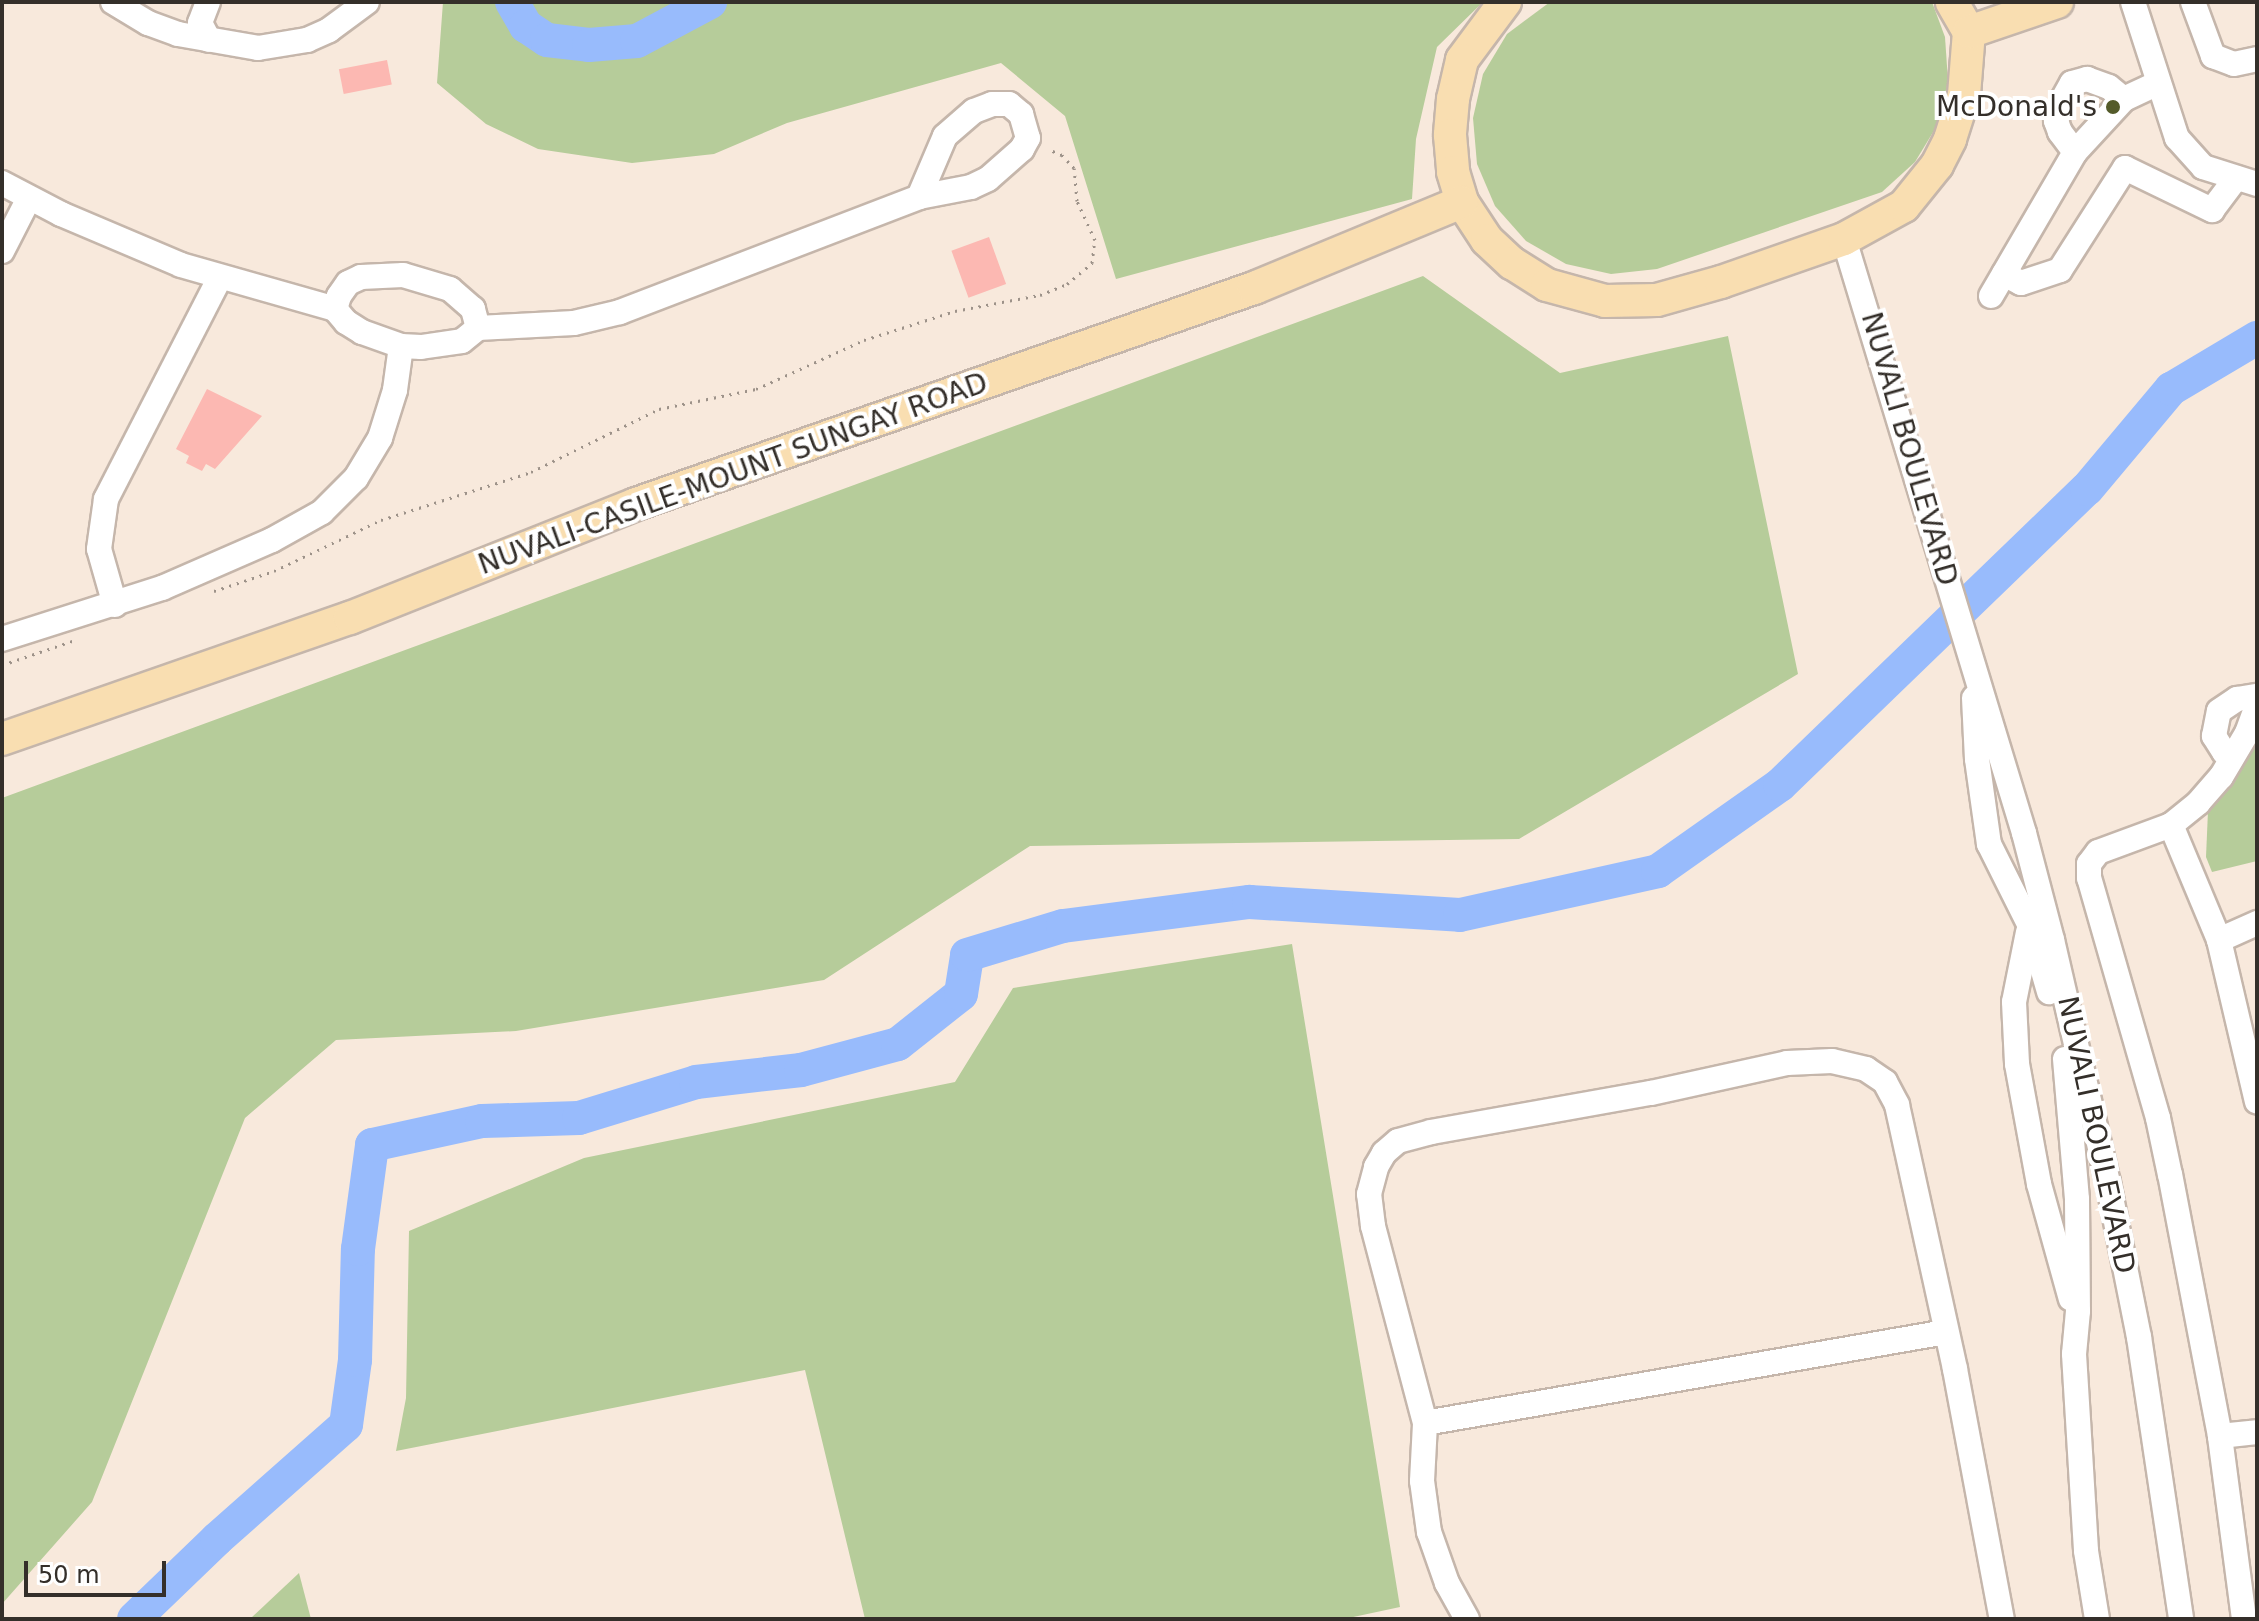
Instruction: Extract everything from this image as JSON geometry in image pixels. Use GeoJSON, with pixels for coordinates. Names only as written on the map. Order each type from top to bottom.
{"type":"FeatureCollection","features":[{"type":"Feature","properties":{"kind":"main road"},"geometry":{"type":"LineString","coordinates":[[1505,2],[1462,60],[1453,99],[1450,135],[1453,172],[1462,202],[1487,240],[1512,263],[1547,285],[1605,301],[1657,300],[1844,239],[1904,206],[1937,165],[1950,139],[1964,95],[1969,32],[1952,2]]}},
{"type":"Feature","properties":{"kind":"main road"},"geometry":{"type":"LineString","coordinates":[[1969,32],[2057,2]]}},
{"type":"Feature","properties":{"kind":"main road","name":"NUVALI-CASILE-MOUNT SUNGAY ROAD"},"geometry":{"type":"LineString","coordinates":[[2,739],[350,618],[636,504],[1165,320],[1327,260],[1462,202]]}},
{"type":"Feature","properties":{"kind":"street"},"geometry":{"type":"LineString","coordinates":[[113,2],[148,23],[209,40],[258,48],[307,40],[358,7]]}},
{"type":"Feature","properties":{"kind":"street"},"geometry":{"type":"LineString","coordinates":[[208,2],[200,23],[209,40]]}},
{"type":"Feature","properties":{"kind":"street"},"geometry":{"type":"LineString","coordinates":[[2133,2],[2177,138],[2203,167],[2246,181]]}},
{"type":"Feature","properties":{"kind":"street"},"geometry":{"type":"LineString","coordinates":[[2193,2],[2213,56],[2234,64],[2257,59]]}},
{"type":"Feature","properties":{"kind":"street"},"geometry":{"type":"LineString","coordinates":[[2075,152],[2056,121],[2072,83],[2087,79],[2109,87],[2124,99]]}},
{"type":"Feature","properties":{"kind":"street"},"geometry":{"type":"LineString","coordinates":[[1991,296],[2075,152],[2124,99],[2159,83]]}},
{"type":"Feature","properties":{"kind":"street"},"geometry":{"type":"LineString","coordinates":[[2,183],[122,241],[219,279],[335,309],[353,328],[401,346],[452,344],[469,337],[478,328],[574,323],[620,312],[919,197],[971,187],[1002,169],[1028,138],[1021,114],[1009,104],[992,104],[957,122],[945,136],[919,197]]}},
{"type":"Feature","properties":{"kind":"street"},"geometry":{"type":"LineString","coordinates":[[2004,274],[2021,283],[2060,270],[2125,168],[2212,210],[2246,181]]}},
{"type":"Feature","properties":{"kind":"street"},"geometry":{"type":"LineString","coordinates":[[2,251],[29,198]]}},
{"type":"Feature","properties":{"kind":"street","name":"NUVALI BOULEVARD"},"geometry":{"type":"LineString","coordinates":[[1844,239],[2048,924],[2086,1140],[2074,1354],[2086,1551],[2097,1619]]}},
{"type":"Feature","properties":{"kind":"street"},"geometry":{"type":"LineString","coordinates":[[335,309],[348,283],[361,277],[403,275],[424,279],[457,294],[473,309],[478,328]]}},
{"type":"Feature","properties":{"kind":"street"},"geometry":{"type":"LineString","coordinates":[[115,605],[99,549],[106,499],[219,279]]}},
{"type":"Feature","properties":{"kind":"street"},"geometry":{"type":"LineString","coordinates":[[2,639],[115,605],[272,540],[322,512],[339,497],[369,458],[389,416],[401,346]]}},
{"type":"Feature","properties":{"kind":"street","name":"NUVALI BOULEVARD"},"geometry":{"type":"LineString","coordinates":[[1968,648],[1977,759],[1989,844],[2030,926],[2139,1337],[2181,1619]]}},
{"type":"Feature","properties":{"kind":"street"},"geometry":{"type":"LineString","coordinates":[[2232,757],[2217,745],[2214,736],[2219,711],[2237,699],[2257,696]]}},
{"type":"Feature","properties":{"kind":"street"},"geometry":{"type":"LineString","coordinates":[[2244,1619],[2220,1436],[2158,1118],[2089,878],[2089,864],[2098,852],[2171,825],[2198,803],[2232,757],[2257,705]]}},
{"type":"Feature","properties":{"kind":"street"},"geometry":{"type":"LineString","coordinates":[[2171,825],[2219,940],[2257,1102]]}},
{"type":"Feature","properties":{"kind":"street"},"geometry":{"type":"LineString","coordinates":[[2219,940],[2257,923]]}},
{"type":"Feature","properties":{"kind":"street"},"geometry":{"type":"LineString","coordinates":[[2030,926],[2014,1002],[2017,1064],[2039,1184],[2067,1292],[2078,1311]]}},
{"type":"Feature","properties":{"kind":"street"},"geometry":{"type":"LineString","coordinates":[[1467,1619],[1447,1583],[1429,1532],[1422,1481],[1425,1423],[1373,1226],[1369,1194],[1376,1167],[1384,1153],[1398,1141],[1431,1132],[1651,1093],[1787,1063],[1832,1061],[1866,1069],[1885,1082],[1897,1105],[1946,1332],[2002,1619]]}},
{"type":"Feature","properties":{"kind":"street"},"geometry":{"type":"LineString","coordinates":[[1425,1423],[1946,1332]]}},
{"type":"Feature","properties":{"kind":"street"},"geometry":{"type":"LineString","coordinates":[[2220,1436],[2257,1432]]}},
{"type":"Feature","properties":{"kind":"path"},"geometry":{"type":"LineString","coordinates":[[201,595],[274,571],[381,520],[531,472],[659,409],[756,389],[864,340],[955,311],[1040,295],[1067,284],[1092,263],[1095,240],[1077,201],[1074,168],[1062,155],[1045,148]]}},
{"type":"Feature","properties":{"kind":"path"},"geometry":{"type":"LineString","coordinates":[[2,665],[43,654],[83,637]]}},
{"type":"Feature","properties":{"kind":"green space"},"geometry":{"type":"Polygon","coordinates":[[[443,2],[1483,2],[1437,47],[1416,139],[1412,199],[1116,279],[1065,116],[1001,63],[787,123],[714,154],[632,163],[538,149],[486,124],[437,83],[443,2]]]}},
{"type":"Feature","properties":{"kind":"green space"},"geometry":{"type":"Polygon","coordinates":[[[1550,2],[1932,2],[1945,37],[1948,81],[1938,124],[1915,162],[1882,192],[1657,269],[1611,274],[1566,264],[1526,241],[1495,206],[1477,164],[1473,118],[1483,74],[1507,34],[1550,2]]]}},
{"type":"Feature","properties":{"kind":"green space"},"geometry":{"type":"Polygon","coordinates":[[[1423,276],[1560,373],[1728,336],[1798,674],[1519,839],[1030,846],[824,980],[516,1031],[336,1040],[245,1118],[92,1502],[2,1604],[2,798],[1423,276]]]}},
{"type":"Feature","properties":{"kind":"green space"},"geometry":{"type":"Polygon","coordinates":[[[2257,740],[2257,861],[2212,872],[2206,857],[2208,811],[2257,740]]]}},
{"type":"Feature","properties":{"kind":"green space"},"geometry":{"type":"Polygon","coordinates":[[[1292,944],[1400,1607],[1344,1619],[865,1619],[805,1370],[396,1451],[406,1398],[409,1231],[584,1158],[955,1082],[1013,988],[1292,944]]]}},
{"type":"Feature","properties":{"kind":"green space"},"geometry":{"type":"Polygon","coordinates":[[[299,1573],[311,1619],[250,1619],[299,1573]]]}},
{"type":"Feature","properties":{"kind":"building"},"geometry":{"type":"Polygon","coordinates":[[[387,60],[392,85],[344,94],[339,69],[387,60]]]}},
{"type":"Feature","properties":{"kind":"building"},"geometry":{"type":"Polygon","coordinates":[[[989,237],[1006,284],[969,298],[951,251],[989,237]]]}},
{"type":"Feature","properties":{"kind":"building"},"geometry":{"type":"Polygon","coordinates":[[[207,389],[262,416],[215,469],[206,464],[202,471],[186,463],[189,456],[176,449],[207,389]]]}},
{"type":"Feature","properties":{"kind":"waterway"},"geometry":{"type":"LineString","coordinates":[[512,2],[526,26],[547,40],[589,45],[637,41],[710,2]]}},
{"type":"Feature","properties":{"kind":"waterway"},"geometry":{"type":"LineString","coordinates":[[134,1619],[217,1539],[346,1425],[355,1360],[358,1249],[372,1145],[482,1121],[579,1118],[696,1082],[801,1070],[898,1044],[961,994],[967,955],[1063,926],[1249,902],[1460,915],[1658,871],[1780,785],[2087,489],[2171,389],[2257,338]]}},
{"type":"Feature","properties":{"kind":"place","name":"McDonald's"},"geometry":{"type":"Point","coordinates":[2113,107]}}]}
